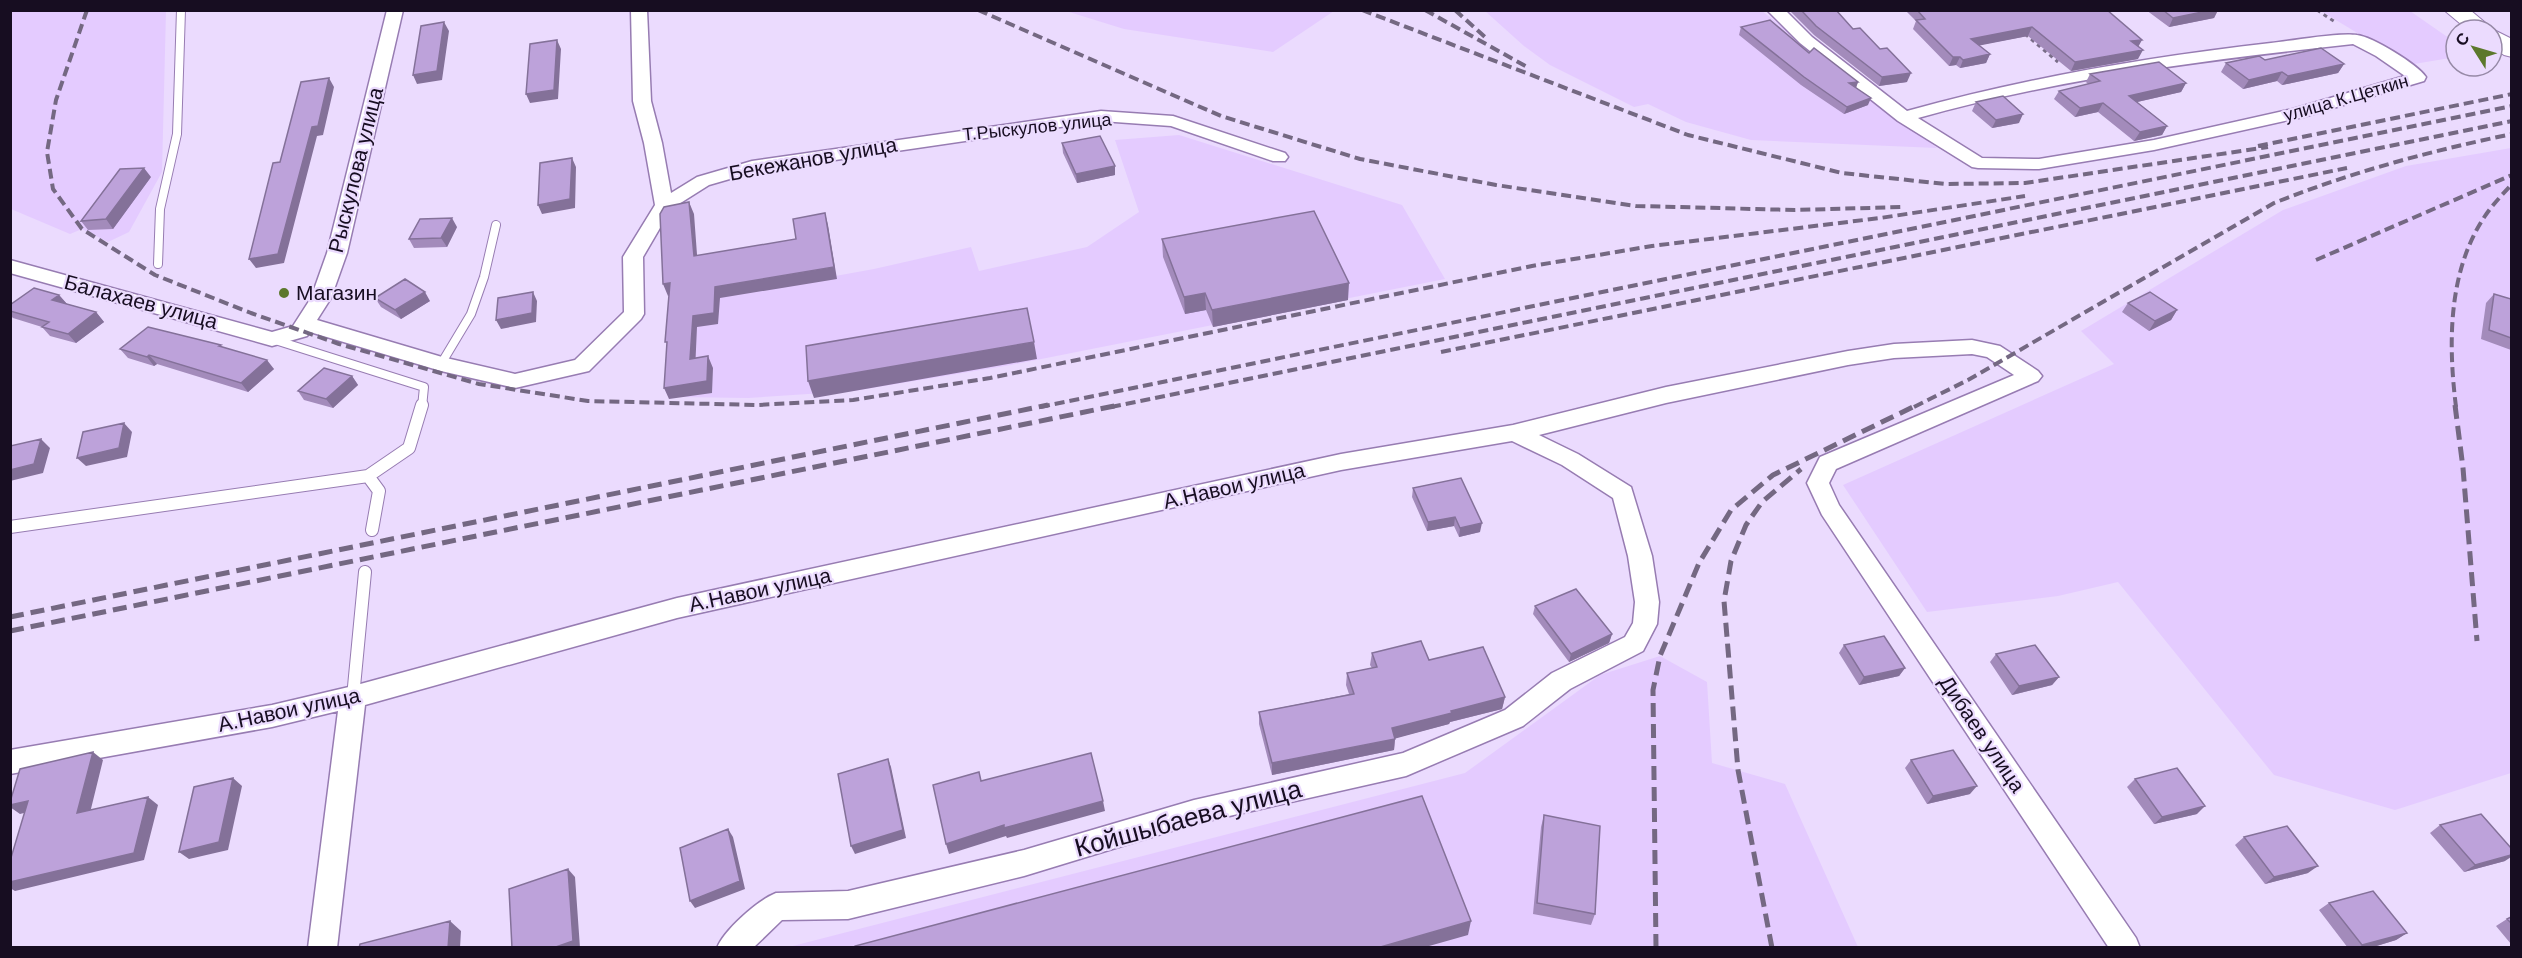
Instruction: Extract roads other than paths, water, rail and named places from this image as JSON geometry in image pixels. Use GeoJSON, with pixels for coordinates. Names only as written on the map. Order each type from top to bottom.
{"type":"FeatureCollection","features":[{"type":"Feature","properties":{"kind":"street","name":"Рыскулова улица"},"geometry":{"type":"LineString","coordinates":[[272,339],[300,331],[321,298],[337,253],[395,10]]}},
{"type":"Feature","properties":{"kind":"street"},"geometry":{"type":"LineString","coordinates":[[639,10],[642,101],[653,142],[664,205]]}},
{"type":"Feature","properties":{"kind":"street"},"geometry":{"type":"LineString","coordinates":[[1775,10],[1806,40],[1904,117]]}},
{"type":"Feature","properties":{"kind":"street","name":"улица К.Цеткин"},"geometry":{"type":"LineString","coordinates":[[2355,39],[2382,52],[2418,77],[2297,113],[2154,145],[2039,164],[1978,163],[1904,117],[1975,97],[2077,77],[2227,53],[2355,39]]}},
{"type":"Feature","properties":{"kind":"street","name":"Т.Рыскулов улица"},"geometry":{"type":"LineString","coordinates":[[933,139],[1101,116],[1173,121],[1279,157]]}},
{"type":"Feature","properties":{"kind":"street","name":"Бекежанов улица"},"geometry":{"type":"LineString","coordinates":[[441,364],[515,381],[582,366],[634,314],[633,257],[664,205],[703,181],[752,166],[933,139]]}},
{"type":"Feature","properties":{"kind":"street","name":"Балахаев улица"},"geometry":{"type":"LineString","coordinates":[[10,266],[272,339]]}},
{"type":"Feature","properties":{"kind":"street"},"geometry":{"type":"LineString","coordinates":[[305,323],[441,364]]}},
{"type":"Feature","properties":{"kind":"street","name":"А.Навои улица"},"geometry":{"type":"LineString","coordinates":[[10,762],[272,716],[353,697],[677,608],[1341,462],[1513,432],[1666,395],[1894,351],[1972,346],[1993,351],[2031,376],[1828,463],[1818,483],[1838,520]]}},
{"type":"Feature","properties":{"kind":"street","name":"Койшыбаева улица"},"geometry":{"type":"LineString","coordinates":[[731,948],[776,907],[848,905],[1024,863],[1194,812],[1406,764],[1514,718],[1561,681],[1634,644],[1645,624],[1647,602],[1640,556],[1623,493],[1579,464],[1513,432]]}},
{"type":"Feature","properties":{"kind":"street","name":"Дибаев улица"},"geometry":{"type":"LineString","coordinates":[[1838,520],[2126,948]]}},
{"type":"Feature","properties":{"kind":"street"},"geometry":{"type":"LineString","coordinates":[[322,948],[353,697]]}},
{"type":"Feature","properties":{"kind":"lane"},"geometry":{"type":"LineString","coordinates":[[158,264],[160,209],[177,134],[181,10]]}},
{"type":"Feature","properties":{"kind":"lane"},"geometry":{"type":"LineString","coordinates":[[441,364],[471,314],[484,277],[496,225]]}},
{"type":"Feature","properties":{"kind":"lane"},"geometry":{"type":"LineString","coordinates":[[10,527],[368,476],[409,448],[422,407],[424,387],[272,339]]}},
{"type":"Feature","properties":{"kind":"lane"},"geometry":{"type":"LineString","coordinates":[[368,476],[379,491],[372,530]]}},
{"type":"Feature","properties":{"kind":"lane"},"geometry":{"type":"LineString","coordinates":[[353,697],[365,572]]}},
{"type":"Feature","properties":{"kind":"railway"},"geometry":{"type":"LineString","coordinates":[[87,10],[56,100],[47,152],[53,189],[82,229],[155,275],[251,313],[339,344],[479,384],[588,401],[757,405],[853,400],[990,378],[1532,266],[1652,246],[1880,218],[2025,196]]}},
{"type":"Feature","properties":{"kind":"railway"},"geometry":{"type":"LineString","coordinates":[[978,10],[1221,116],[1360,159],[1496,185],[1636,206],[1795,210],[1902,207]]}},
{"type":"Feature","properties":{"kind":"railway"},"geometry":{"type":"LineString","coordinates":[[1362,10],[1688,135],[1842,173],[1945,184],[2025,183],[2268,147]]}},
{"type":"Feature","properties":{"kind":"railway"},"geometry":{"type":"LineString","coordinates":[[1425,10],[1529,68]]}},
{"type":"Feature","properties":{"kind":"railway"},"geometry":{"type":"LineString","coordinates":[[1455,10],[1486,38]]}},
{"type":"Feature","properties":{"kind":"railway"},"geometry":{"type":"LineString","coordinates":[[2258,146],[2512,94]]}},
{"type":"Feature","properties":{"kind":"railway"},"geometry":{"type":"LineString","coordinates":[[1040,407],[2512,106]]}},
{"type":"Feature","properties":{"kind":"railway"},"geometry":{"type":"LineString","coordinates":[[1111,407],[2512,121]]}},
{"type":"Feature","properties":{"kind":"railway"},"geometry":{"type":"LineString","coordinates":[[1914,407],[1968,380],[2274,203],[2392,163],[2512,134]]}},
{"type":"Feature","properties":{"kind":"railway"},"geometry":{"type":"LineString","coordinates":[[1441,352],[2347,168]]}},
{"type":"Feature","properties":{"kind":"railway"},"geometry":{"type":"LineString","coordinates":[[2316,260],[2512,175]]}},
{"type":"Feature","properties":{"kind":"railway"},"geometry":{"type":"LineString","coordinates":[[2456,407],[2452,333],[2457,284],[2473,237],[2488,212],[2512,184]]}},
{"type":"Feature","properties":{"kind":"railway"},"geometry":{"type":"LineString","coordinates":[[10,617],[1048,405]]}},
{"type":"Feature","properties":{"kind":"railway"},"geometry":{"type":"LineString","coordinates":[[10,631],[1119,405]]}},
{"type":"Feature","properties":{"kind":"railway"},"geometry":{"type":"LineString","coordinates":[[1656,948],[1653,690],[1660,656],[1699,563],[1731,510],[1773,475],[1917,405]]}},
{"type":"Feature","properties":{"kind":"railway"},"geometry":{"type":"LineString","coordinates":[[2455,405],[2463,468],[2477,641]]}},
{"type":"Feature","properties":{"kind":"railway"},"geometry":{"type":"LineString","coordinates":[[1772,948],[1738,770],[1724,601],[1731,561],[1746,525],[1762,502],[1801,469]]}},
{"type":"Feature","properties":{"kind":"place","name":"Магазин"},"geometry":{"type":"Point","coordinates":[284,293]}}]}
